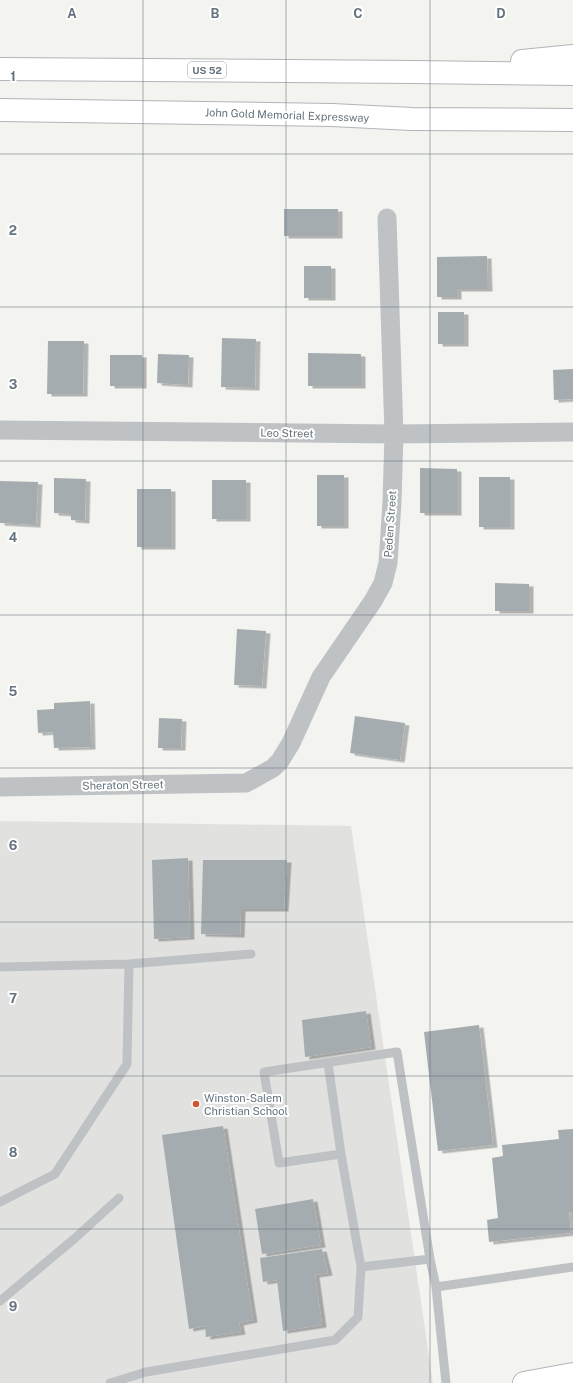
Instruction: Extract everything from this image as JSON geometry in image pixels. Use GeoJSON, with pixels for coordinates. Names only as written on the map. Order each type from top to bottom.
{"type":"FeatureCollection","features":[{"type":"Feature","properties":{"kind":"main road"},"geometry":{"type":"LineString","coordinates":[[414,72],[573,56]]}},
{"type":"Feature","properties":{"kind":"main road","name":"US 52"},"geometry":{"type":"LineString","coordinates":[[0,69],[573,74]]}},
{"type":"Feature","properties":{"kind":"main road","name":"John Gold Memorial Expressway"},"geometry":{"type":"LineString","coordinates":[[0,110],[332,115],[412,119],[573,120]]}},
{"type":"Feature","properties":{"kind":"main road"},"geometry":{"type":"LineString","coordinates":[[412,119],[573,133]]}},
{"type":"Feature","properties":{"kind":"main road"},"geometry":{"type":"LineString","coordinates":[[524,1383],[573,1374]]}},
{"type":"Feature","properties":{"kind":"street","name":"Peden Street"},"geometry":{"type":"LineString","coordinates":[[246,783],[273,768],[280,761],[291,743],[321,677],[373,601],[383,583],[388,563],[394,434],[388,218]]}},
{"type":"Feature","properties":{"kind":"street","name":"Leo Street"},"geometry":{"type":"LineString","coordinates":[[0,430],[394,434],[573,432]]}},
{"type":"Feature","properties":{"kind":"street","name":"Sheraton Street"},"geometry":{"type":"LineString","coordinates":[[0,787],[246,783]]}},
{"type":"Feature","properties":{"kind":"lane"},"geometry":{"type":"LineString","coordinates":[[0,967],[129,964],[251,954]]}},
{"type":"Feature","properties":{"kind":"lane"},"geometry":{"type":"LineString","coordinates":[[0,1202],[55,1174],[127,1064],[129,964]]}},
{"type":"Feature","properties":{"kind":"lane"},"geometry":{"type":"LineString","coordinates":[[341,1154],[279,1163],[264,1072],[397,1052],[430,1259],[436,1287],[446,1383]]}},
{"type":"Feature","properties":{"kind":"lane"},"geometry":{"type":"LineString","coordinates":[[110,1383],[146,1372],[335,1340],[358,1317],[361,1267],[341,1154],[328,1063]]}},
{"type":"Feature","properties":{"kind":"lane"},"geometry":{"type":"LineString","coordinates":[[0,1301],[74,1239],[119,1198]]}},
{"type":"Feature","properties":{"kind":"lane"},"geometry":{"type":"LineString","coordinates":[[361,1267],[430,1259]]}},
{"type":"Feature","properties":{"kind":"lane"},"geometry":{"type":"LineString","coordinates":[[436,1287],[573,1267]]}},
{"type":"Feature","properties":{"kind":"shaded area","name":"Winston-Salem Christian School"},"geometry":{"type":"Polygon","coordinates":[[[0,821],[351,826],[433,1383],[0,1383],[0,821]]]}},
{"type":"Feature","properties":{"kind":"building"},"geometry":{"type":"Polygon","coordinates":[[[284,209],[338,209],[338,236],[284,236],[284,209]]]}},
{"type":"Feature","properties":{"kind":"building"},"geometry":{"type":"Polygon","coordinates":[[[487,256],[488,289],[457,289],[457,297],[437,297],[437,257],[487,256]]]}},
{"type":"Feature","properties":{"kind":"building"},"geometry":{"type":"Polygon","coordinates":[[[304,266],[331,266],[331,298],[304,298],[304,266]]]}},
{"type":"Feature","properties":{"kind":"building"},"geometry":{"type":"Polygon","coordinates":[[[438,312],[464,312],[464,344],[438,344],[438,312]]]}},
{"type":"Feature","properties":{"kind":"building"},"geometry":{"type":"Polygon","coordinates":[[[222,338],[256,339],[255,388],[221,387],[222,338]]]}},
{"type":"Feature","properties":{"kind":"building"},"geometry":{"type":"Polygon","coordinates":[[[48,341],[84,341],[83,394],[47,394],[48,341]]]}},
{"type":"Feature","properties":{"kind":"building"},"geometry":{"type":"Polygon","coordinates":[[[308,353],[361,354],[361,386],[308,386],[308,353]]]}},
{"type":"Feature","properties":{"kind":"building"},"geometry":{"type":"Polygon","coordinates":[[[158,354],[189,355],[188,385],[157,383],[158,354]]]}},
{"type":"Feature","properties":{"kind":"building"},"geometry":{"type":"Polygon","coordinates":[[[110,355],[142,355],[142,386],[110,386],[110,355]]]}},
{"type":"Feature","properties":{"kind":"building"},"geometry":{"type":"Polygon","coordinates":[[[573,369],[573,399],[554,400],[553,370],[573,369]]]}},
{"type":"Feature","properties":{"kind":"building"},"geometry":{"type":"Polygon","coordinates":[[[420,468],[457,469],[457,513],[420,513],[420,468]]]}},
{"type":"Feature","properties":{"kind":"building"},"geometry":{"type":"Polygon","coordinates":[[[317,475],[344,475],[344,526],[317,526],[317,475]]]}},
{"type":"Feature","properties":{"kind":"building"},"geometry":{"type":"Polygon","coordinates":[[[479,477],[510,477],[510,527],[479,527],[479,477]]]}},
{"type":"Feature","properties":{"kind":"building"},"geometry":{"type":"Polygon","coordinates":[[[54,478],[86,479],[85,521],[71,520],[71,514],[54,513],[54,478]]]}},
{"type":"Feature","properties":{"kind":"building"},"geometry":{"type":"Polygon","coordinates":[[[212,480],[246,480],[246,519],[212,519],[212,480]]]}},
{"type":"Feature","properties":{"kind":"building"},"geometry":{"type":"Polygon","coordinates":[[[0,481],[38,482],[36,525],[0,523],[0,481]]]}},
{"type":"Feature","properties":{"kind":"building"},"geometry":{"type":"Polygon","coordinates":[[[137,489],[171,489],[171,547],[137,547],[137,489]]]}},
{"type":"Feature","properties":{"kind":"building"},"geometry":{"type":"Polygon","coordinates":[[[495,583],[529,584],[529,611],[495,611],[495,583]]]}},
{"type":"Feature","properties":{"kind":"building"},"geometry":{"type":"Polygon","coordinates":[[[237,629],[266,631],[262,686],[234,685],[237,629]]]}},
{"type":"Feature","properties":{"kind":"building"},"geometry":{"type":"Polygon","coordinates":[[[90,701],[91,747],[54,748],[53,732],[38,733],[37,710],[54,709],[54,703],[90,701]]]}},
{"type":"Feature","properties":{"kind":"building"},"geometry":{"type":"Polygon","coordinates":[[[355,716],[405,723],[400,760],[350,753],[355,716]]]}},
{"type":"Feature","properties":{"kind":"building"},"geometry":{"type":"Polygon","coordinates":[[[159,718],[182,719],[181,748],[158,748],[159,718]]]}},
{"type":"Feature","properties":{"kind":"building"},"geometry":{"type":"Polygon","coordinates":[[[188,858],[190,937],[154,939],[152,860],[188,858]]]}},
{"type":"Feature","properties":{"kind":"building"},"geometry":{"type":"Polygon","coordinates":[[[203,860],[287,860],[284,909],[241,909],[240,935],[201,934],[203,860]]]}},
{"type":"Feature","properties":{"kind":"building"},"geometry":{"type":"Polygon","coordinates":[[[366,1011],[371,1047],[305,1057],[302,1020],[366,1011]]]}},
{"type":"Feature","properties":{"kind":"building"},"geometry":{"type":"Polygon","coordinates":[[[479,1025],[493,1145],[438,1151],[424,1032],[479,1025]]]}},
{"type":"Feature","properties":{"kind":"building"},"geometry":{"type":"Polygon","coordinates":[[[223,1126],[253,1320],[239,1323],[241,1332],[206,1337],[205,1326],[189,1329],[162,1135],[223,1126]]]}},
{"type":"Feature","properties":{"kind":"building"},"geometry":{"type":"Polygon","coordinates":[[[573,1129],[573,1212],[569,1212],[571,1233],[489,1242],[487,1220],[498,1218],[492,1158],[503,1156],[502,1145],[559,1139],[558,1130],[573,1129]]]}},
{"type":"Feature","properties":{"kind":"building"},"geometry":{"type":"Polygon","coordinates":[[[313,1199],[321,1245],[262,1254],[255,1209],[313,1199]]]}},
{"type":"Feature","properties":{"kind":"building"},"geometry":{"type":"Polygon","coordinates":[[[322,1249],[328,1273],[315,1275],[322,1325],[283,1331],[277,1280],[263,1282],[260,1258],[322,1249]]]}},
{"type":"Feature","properties":{"kind":"place","name":"Winston-Salem Christian School"},"geometry":{"type":"Point","coordinates":[196,1104]}}]}
